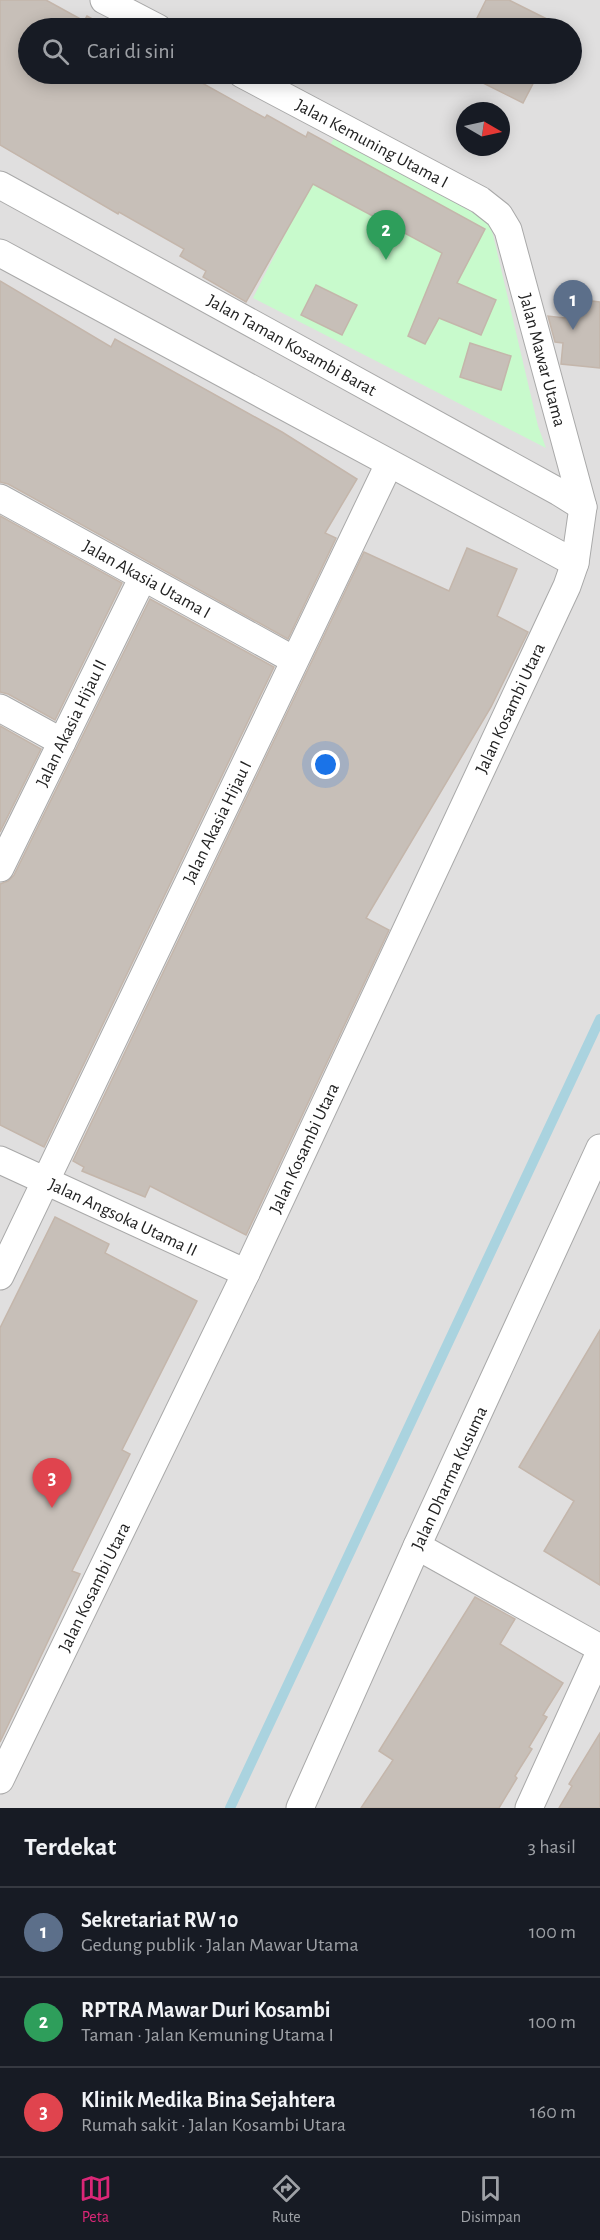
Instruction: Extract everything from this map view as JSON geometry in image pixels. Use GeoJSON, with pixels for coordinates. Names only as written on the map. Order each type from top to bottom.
{"type":"FeatureCollection","features":[{"type":"Feature","properties":{"kind":"street"},"geometry":{"type":"LineString","coordinates":[[104,0],[139,18]]}},
{"type":"Feature","properties":{"kind":"street","name":"Jalan Kemuning Utama I"},"geometry":{"type":"LineString","coordinates":[[261,84],[480,200],[499,215]]}},
{"type":"Feature","properties":{"kind":"street","name":"Jalan Taman Kosambi Barat"},"geometry":{"type":"LineString","coordinates":[[0,185],[583,507]]}},
{"type":"Feature","properties":{"kind":"street","name":"Jalan Mawar Utama"},"geometry":{"type":"LineString","coordinates":[[499,215],[508,230],[583,507]]}},
{"type":"Feature","properties":{"kind":"street"},"geometry":{"type":"LineString","coordinates":[[0,253],[575,564]]}},
{"type":"Feature","properties":{"kind":"street","name":"Jalan Akasia Hijau I"},"geometry":{"type":"LineString","coordinates":[[0,1276],[389,464]]}},
{"type":"Feature","properties":{"kind":"street","name":"Jalan Akasia Utama I"},"geometry":{"type":"LineString","coordinates":[[0,498],[294,660]]}},
{"type":"Feature","properties":{"kind":"street","name":"Jalan Kosambi Utara"},"geometry":{"type":"LineString","coordinates":[[0,1780],[246,1273],[567,586],[575,564],[583,507]]}},
{"type":"Feature","properties":{"kind":"street","name":"Jalan Akasia Hijau II"},"geometry":{"type":"LineString","coordinates":[[0,868],[143,577]]}},
{"type":"Feature","properties":{"kind":"street"},"geometry":{"type":"LineString","coordinates":[[0,708],[62,742]]}},
{"type":"Feature","properties":{"kind":"street","name":"Jalan Dharma Kusuma"},"geometry":{"type":"LineString","coordinates":[[300,1808],[417,1546],[600,1148]]}},
{"type":"Feature","properties":{"kind":"street","name":"Jalan Angsoka Utama II"},"geometry":{"type":"LineString","coordinates":[[0,1160],[246,1273]]}},
{"type":"Feature","properties":{"kind":"street"},"geometry":{"type":"LineString","coordinates":[[417,1546],[600,1650],[529,1808]]}},
{"type":"Feature","properties":{"kind":"shaded area"},"geometry":{"type":"Polygon","coordinates":[[[0,0],[600,0],[600,1808],[0,1808],[0,0]]]}},
{"type":"Feature","properties":{"kind":"green space"},"geometry":{"type":"Polygon","coordinates":[[[335,136],[490,222],[538,426],[546,448],[253,298],[335,136]]]}},
{"type":"Feature","properties":{"kind":"building"},"geometry":{"type":"Polygon","coordinates":[[[0,0],[46,0],[79,18],[18,18],[18,84],[204,84],[265,118],[267,115],[306,137],[308,132],[485,229],[457,283],[496,300],[481,335],[439,318],[425,344],[408,336],[442,253],[313,184],[246,302],[203,277],[206,271],[180,256],[184,249],[119,212],[118,214],[0,145],[0,0]]]}},
{"type":"Feature","properties":{"kind":"building"},"geometry":{"type":"Polygon","coordinates":[[[486,0],[509,0],[545,18],[477,18],[486,0]]]}},
{"type":"Feature","properties":{"kind":"building"},"geometry":{"type":"Polygon","coordinates":[[[485,84],[533,84],[523,103],[485,84]]]}},
{"type":"Feature","properties":{"kind":"building"},"geometry":{"type":"Polygon","coordinates":[[[0,281],[111,347],[115,339],[282,432],[357,479],[325,533],[336,538],[288,639],[8,484],[0,482],[0,281]]]}},
{"type":"Feature","properties":{"kind":"building"},"geometry":{"type":"Polygon","coordinates":[[[316,285],[357,305],[342,335],[301,315],[316,285]]]}},
{"type":"Feature","properties":{"kind":"building"},"geometry":{"type":"Polygon","coordinates":[[[568,298],[600,302],[600,368],[561,364],[563,343],[555,342],[548,316],[565,318],[568,298]]]}},
{"type":"Feature","properties":{"kind":"building"},"geometry":{"type":"Polygon","coordinates":[[[470,343],[511,356],[501,390],[460,377],[470,343]]]}},
{"type":"Feature","properties":{"kind":"building"},"geometry":{"type":"Polygon","coordinates":[[[0,516],[122,583],[55,720],[8,694],[0,692],[0,516]]]}},
{"type":"Feature","properties":{"kind":"building"},"geometry":{"type":"Polygon","coordinates":[[[467,548],[517,569],[497,616],[528,632],[491,707],[366,918],[389,930],[246,1235],[150,1186],[145,1197],[82,1171],[84,1167],[73,1161],[364,552],[449,591],[467,548]]]}},
{"type":"Feature","properties":{"kind":"building"},"geometry":{"type":"Polygon","coordinates":[[[150,599],[274,667],[44,1147],[0,1125],[0,884],[8,881],[14,875],[150,599]]]}},
{"type":"Feature","properties":{"kind":"building"},"geometry":{"type":"Polygon","coordinates":[[[0,726],[41,749],[0,832],[0,726]]]}},
{"type":"Feature","properties":{"kind":"building"},"geometry":{"type":"Polygon","coordinates":[[[55,1217],[109,1244],[105,1253],[197,1301],[122,1450],[130,1454],[72,1571],[80,1574],[0,1742],[0,1328],[55,1217]]]}},
{"type":"Feature","properties":{"kind":"building"},"geometry":{"type":"Polygon","coordinates":[[[600,1330],[600,1585],[544,1551],[574,1501],[519,1467],[600,1330]]]}},
{"type":"Feature","properties":{"kind":"building"},"geometry":{"type":"Polygon","coordinates":[[[475,1597],[515,1619],[500,1644],[563,1683],[543,1715],[547,1717],[529,1747],[532,1749],[515,1776],[517,1778],[499,1808],[361,1808],[393,1760],[379,1751],[475,1597]]]}},
{"type":"Feature","properties":{"kind":"building"},"geometry":{"type":"Polygon","coordinates":[[[600,1733],[600,1808],[559,1808],[572,1786],[569,1784],[600,1733]]]}},
{"type":"Feature","properties":{"kind":"waterway"},"geometry":{"type":"LineString","coordinates":[[230,1808],[600,1019]]}},
{"type":"Feature","properties":{"kind":"place","name":"RPTRA Mawar Duri Kosambi"},"geometry":{"type":"Point","coordinates":[386,260]}},
{"type":"Feature","properties":{"kind":"place","name":"Sekretariat RW 10"},"geometry":{"type":"Point","coordinates":[573,330]}},
{"type":"Feature","properties":{"kind":"place","name":"Klinik Medika Bina Sejahtera"},"geometry":{"type":"Point","coordinates":[52,1508]}}]}
